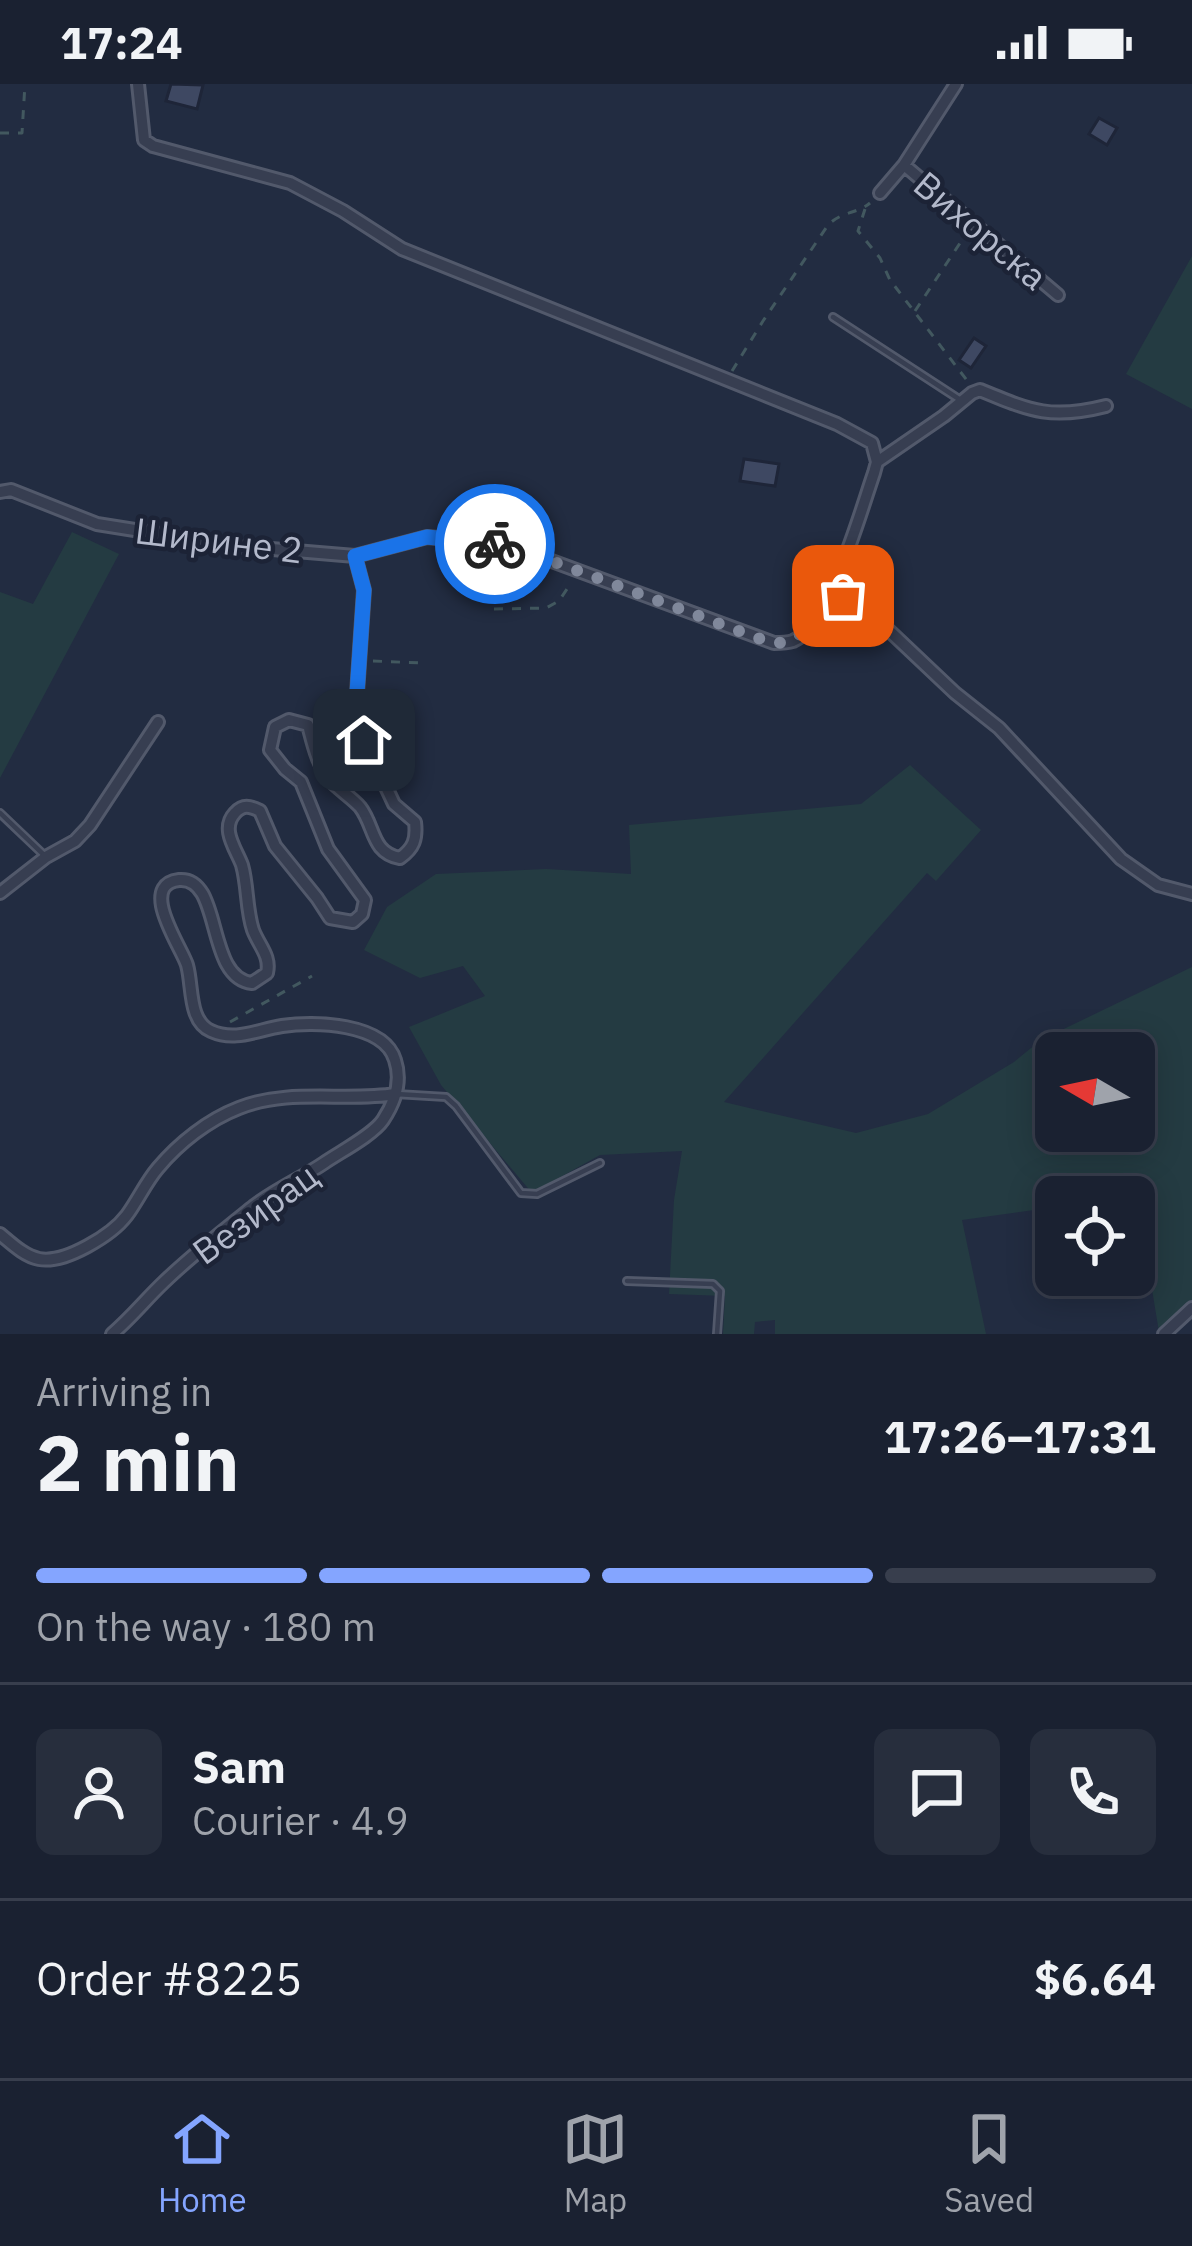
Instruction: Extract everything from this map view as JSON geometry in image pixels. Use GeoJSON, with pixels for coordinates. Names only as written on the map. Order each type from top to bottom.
{"type":"FeatureCollection","features":[{"type":"Feature","properties":{"kind":"street"},"geometry":{"type":"LineString","coordinates":[[137,84],[144,140],[153,146],[290,183],[402,249],[860,435],[872,443],[877,462],[980,390],[1037,412],[1082,412],[1106,406]]}},
{"type":"Feature","properties":{"kind":"street"},"geometry":{"type":"LineString","coordinates":[[880,193],[904,165],[956,84]]}},
{"type":"Feature","properties":{"kind":"street","name":"Вихорска"},"geometry":{"type":"LineString","coordinates":[[904,165],[1058,296]]}},
{"type":"Feature","properties":{"kind":"street","name":"Ширине 2"},"geometry":{"type":"LineString","coordinates":[[0,492],[11,490],[97,524],[236,546],[355,556],[427,537],[492,543],[774,644],[793,641],[806,632],[832,592],[877,462]]}},
{"type":"Feature","properties":{"kind":"street"},"geometry":{"type":"LineString","coordinates":[[0,1234],[41,1260],[61,1258],[94,1243],[125,1219],[156,1170],[184,1140],[240,1108],[305,1096],[396,1094],[396,1062],[390,1047],[373,1035],[318,1023],[238,1036],[202,1026],[187,964],[161,905],[162,892],[170,884],[188,882],[205,897],[225,962],[234,975],[252,983],[267,974],[269,964],[249,917],[243,868],[229,835],[233,814],[251,806],[260,811],[275,847],[329,918],[353,922],[362,914],[365,899],[328,849],[301,782],[270,750],[275,727],[289,720],[308,724],[328,778],[361,808],[373,841],[390,856],[400,858],[417,838],[415,823],[394,804],[364,740],[356,708],[364,590],[355,556]]}},
{"type":"Feature","properties":{"kind":"street"},"geometry":{"type":"LineString","coordinates":[[832,592],[880,622],[999,728],[1121,860],[1158,886],[1192,894]]}},
{"type":"Feature","properties":{"kind":"street"},"geometry":{"type":"LineString","coordinates":[[0,893],[46,856],[75,841],[90,825],[158,722]]}},
{"type":"Feature","properties":{"kind":"street","name":"Везирац"},"geometry":{"type":"LineString","coordinates":[[112,1334],[164,1282],[258,1203],[381,1124],[396,1094]]}},
{"type":"Feature","properties":{"kind":"street"},"geometry":{"type":"LineString","coordinates":[[1164,1334],[1185,1320],[1192,1308]]}},
{"type":"Feature","properties":{"kind":"lane"},"geometry":{"type":"LineString","coordinates":[[833,317],[967,397]]}},
{"type":"Feature","properties":{"kind":"lane"},"geometry":{"type":"LineString","coordinates":[[0,813],[46,856]]}},
{"type":"Feature","properties":{"kind":"lane"},"geometry":{"type":"LineString","coordinates":[[396,1094],[446,1097],[521,1192],[537,1194],[601,1163]]}},
{"type":"Feature","properties":{"kind":"lane"},"geometry":{"type":"LineString","coordinates":[[627,1281],[713,1284],[720,1291],[717,1334]]}},
{"type":"Feature","properties":{"kind":"path"},"geometry":{"type":"LineString","coordinates":[[0,133],[22,133],[25,84]]}},
{"type":"Feature","properties":{"kind":"path"},"geometry":{"type":"LineString","coordinates":[[728,380],[827,225],[844,213],[866,207],[858,231],[914,313],[966,377],[967,397]]}},
{"type":"Feature","properties":{"kind":"path"},"geometry":{"type":"LineString","coordinates":[[914,313],[973,224]]}},
{"type":"Feature","properties":{"kind":"path"},"geometry":{"type":"LineString","coordinates":[[494,609],[546,608],[560,601],[578,570]]}},
{"type":"Feature","properties":{"kind":"path"},"geometry":{"type":"LineString","coordinates":[[360,661],[421,663]]}},
{"type":"Feature","properties":{"kind":"path"},"geometry":{"type":"LineString","coordinates":[[232,1021],[313,976]]}},
{"type":"Feature","properties":{"kind":"shaded area"},"geometry":{"type":"Polygon","coordinates":[[[1192,256],[1192,409],[1126,374],[1192,256]]]}},
{"type":"Feature","properties":{"kind":"shaded area"},"geometry":{"type":"Polygon","coordinates":[[[72,532],[119,554],[0,778],[0,592],[33,604],[72,532]]]}},
{"type":"Feature","properties":{"kind":"shaded area"},"geometry":{"type":"Polygon","coordinates":[[[910,765],[981,830],[936,881],[927,873],[724,1102],[856,1133],[928,1114],[1035,1045],[1035,1152],[1155,1152],[1155,1032],[1058,1032],[1192,967],[1192,1300],[1159,1332],[1153,1296],[1155,1176],[1035,1176],[1035,1210],[962,1220],[986,1334],[775,1334],[775,1320],[755,1322],[754,1334],[723,1334],[725,1296],[669,1294],[682,1151],[600,1155],[532,1193],[441,1085],[409,1027],[485,996],[463,966],[420,978],[364,950],[387,907],[436,874],[546,869],[631,874],[629,825],[861,804],[910,765]]]}},
{"type":"Feature","properties":{"kind":"building"},"geometry":{"type":"Polygon","coordinates":[[[171,84],[203,85],[197,109],[166,101],[171,84]]]}},
{"type":"Feature","properties":{"kind":"building"},"geometry":{"type":"Polygon","coordinates":[[[1099,118],[1117,128],[1107,145],[1089,134],[1099,118]]]}},
{"type":"Feature","properties":{"kind":"building"},"geometry":{"type":"Polygon","coordinates":[[[974,338],[986,346],[971,368],[959,360],[974,338]]]}},
{"type":"Feature","properties":{"kind":"building"},"geometry":{"type":"Polygon","coordinates":[[[744,459],[779,464],[775,486],[740,481],[744,459]]]}},
{"type":"Feature","properties":{"kind":"way so far"},"geometry":{"type":"LineString","coordinates":[[495,544],[774,644],[793,641],[806,632],[832,592],[843,596]]}},
{"type":"Feature","properties":{"kind":"route"},"geometry":{"type":"LineString","coordinates":[[364,740],[356,708],[364,590],[355,556],[427,537],[495,544]]}}]}
